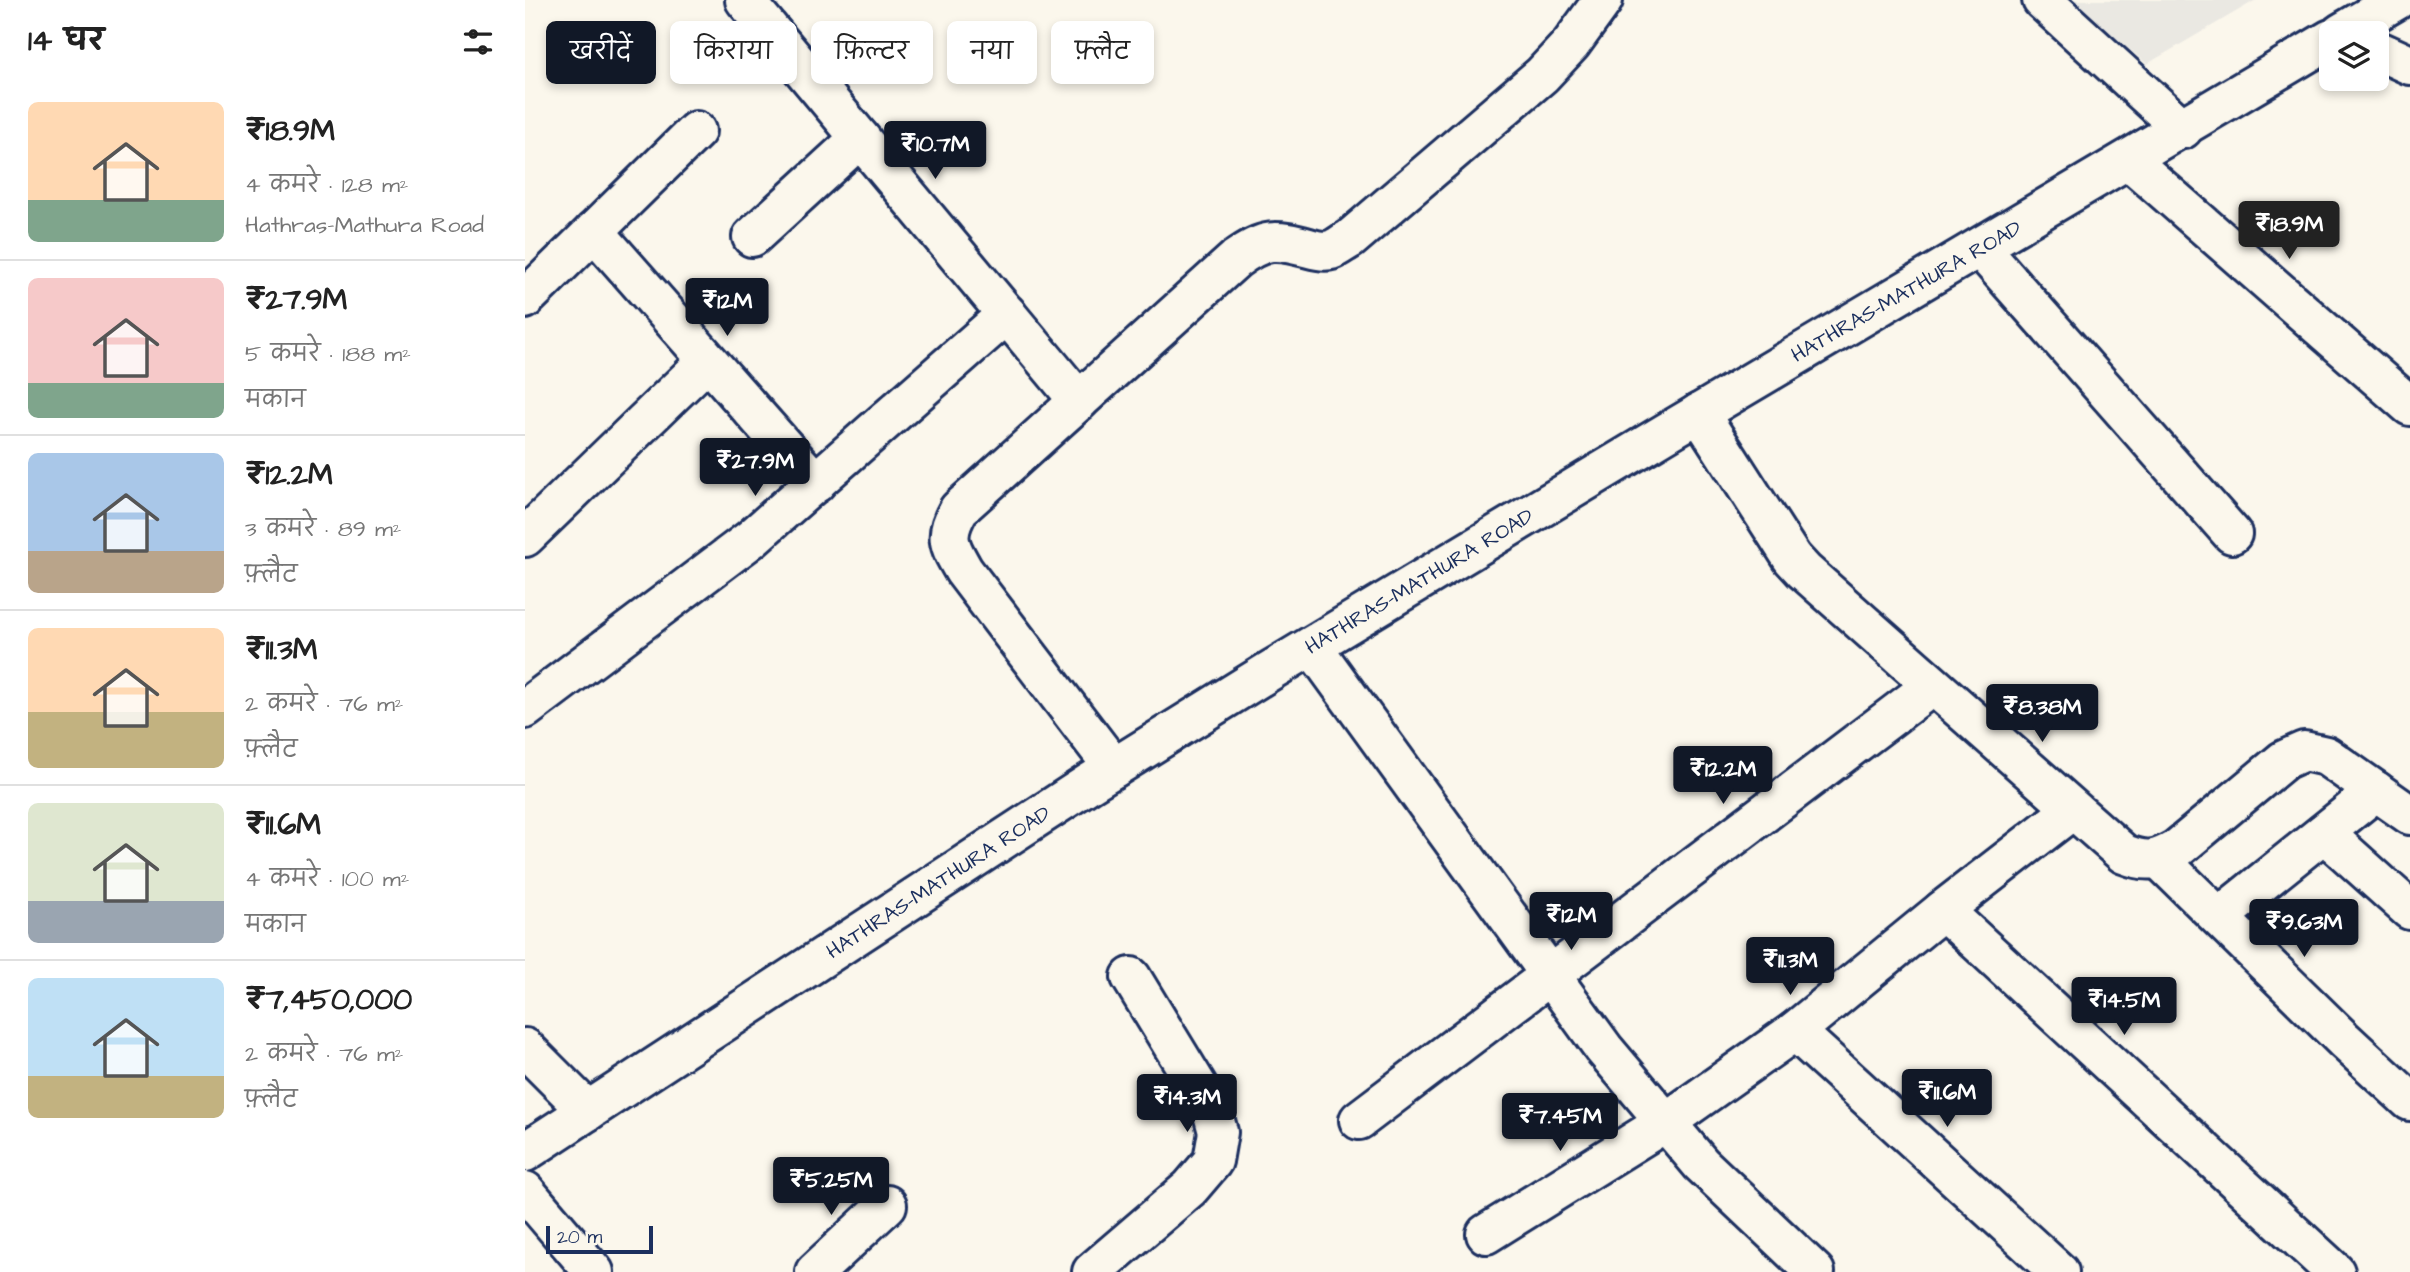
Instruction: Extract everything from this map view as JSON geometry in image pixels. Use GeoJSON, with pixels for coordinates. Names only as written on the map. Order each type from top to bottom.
{"type":"FeatureCollection","features":[{"type":"Feature","properties":{"kind":"main road"},"geometry":{"type":"LineString","coordinates":[[745,0],[1079,401]]}},
{"type":"Feature","properties":{"kind":"main road"},"geometry":{"type":"LineString","coordinates":[[1114,768],[964,571],[949,545],[950,525],[959,509],[1254,246],[1269,240],[1288,242],[1318,251],[1331,250],[1350,239],[1542,75],[1571,44],[1603,0]]}},
{"type":"Feature","properties":{"kind":"main road"},"geometry":{"type":"LineString","coordinates":[[2042,0],[2183,129]]}},
{"type":"Feature","properties":{"kind":"main road"},"geometry":{"type":"LineString","coordinates":[[2361,21],[2397,0]]}},
{"type":"Feature","properties":{"kind":"main road","name":"HATHRAS-MATHURA ROAD"},"geometry":{"type":"LineString","coordinates":[[525,1152],[1114,768],[1312,646],[1699,413],[2319,47]]}},
{"type":"Feature","properties":{"kind":"main road"},"geometry":{"type":"LineString","coordinates":[[2389,55],[2410,65]]}},
{"type":"Feature","properties":{"kind":"main road"},"geometry":{"type":"LineString","coordinates":[[525,299],[696,131]]}},
{"type":"Feature","properties":{"kind":"main road"},"geometry":{"type":"LineString","coordinates":[[752,237],[860,138]]}},
{"type":"Feature","properties":{"kind":"main road"},"geometry":{"type":"LineString","coordinates":[[2129,160],[2410,406]]}},
{"type":"Feature","properties":{"kind":"main road"},"geometry":{"type":"LineString","coordinates":[[594,231],[815,484]]}},
{"type":"Feature","properties":{"kind":"main road"},"geometry":{"type":"LineString","coordinates":[[1980,248],[2232,534]]}},
{"type":"Feature","properties":{"kind":"main road"},"geometry":{"type":"LineString","coordinates":[[525,709],[751,539],[1007,314]]}},
{"type":"Feature","properties":{"kind":"main road"},"geometry":{"type":"LineString","coordinates":[[525,537],[707,361]]}},
{"type":"Feature","properties":{"kind":"main road"},"geometry":{"type":"LineString","coordinates":[[1699,413],[1792,558],[1821,588],[2124,854],[2140,860],[2159,859],[2177,849],[2284,760],[2304,751],[2326,756],[2410,815]]}},
{"type":"Feature","properties":{"kind":"main road"},"geometry":{"type":"LineString","coordinates":[[1312,646],[1604,1049],[1701,1164],[1815,1272]]}},
{"type":"Feature","properties":{"kind":"main road"},"geometry":{"type":"LineString","coordinates":[[1359,1120],[1932,686]]}},
{"type":"Feature","properties":{"kind":"main road"},"geometry":{"type":"LineString","coordinates":[[2219,917],[2376,791]]}},
{"type":"Feature","properties":{"kind":"main road"},"geometry":{"type":"LineString","coordinates":[[1486,1234],[1666,1122],[1795,1031],[1943,910],[2072,810]]}},
{"type":"Feature","properties":{"kind":"main road"},"geometry":{"type":"LineString","coordinates":[[2324,833],[2410,910]]}},
{"type":"Feature","properties":{"kind":"main road"},"geometry":{"type":"LineString","coordinates":[[2159,859],[2410,1101]]}},
{"type":"Feature","properties":{"kind":"main road"},"geometry":{"type":"LineString","coordinates":[[1943,910],[2335,1272]]}},
{"type":"Feature","properties":{"kind":"main road"},"geometry":{"type":"LineString","coordinates":[[1092,1272],[1190,1188],[1213,1161],[1217,1132],[1212,1110],[1131,976]]}},
{"type":"Feature","properties":{"kind":"main road"},"geometry":{"type":"LineString","coordinates":[[1795,1031],[2059,1272]]}},
{"type":"Feature","properties":{"kind":"main road"},"geometry":{"type":"LineString","coordinates":[[525,1048],[587,1111]]}},
{"type":"Feature","properties":{"kind":"main road"},"geometry":{"type":"LineString","coordinates":[[525,1191],[594,1272]]}},
{"type":"Feature","properties":{"kind":"main road"},"geometry":{"type":"LineString","coordinates":[[815,1272],[887,1205]]}},
{"type":"Feature","properties":{"kind":"shaded area"},"geometry":{"type":"Polygon","coordinates":[[[2070,0],[2256,0],[2147,64],[2070,0]]]}}]}
